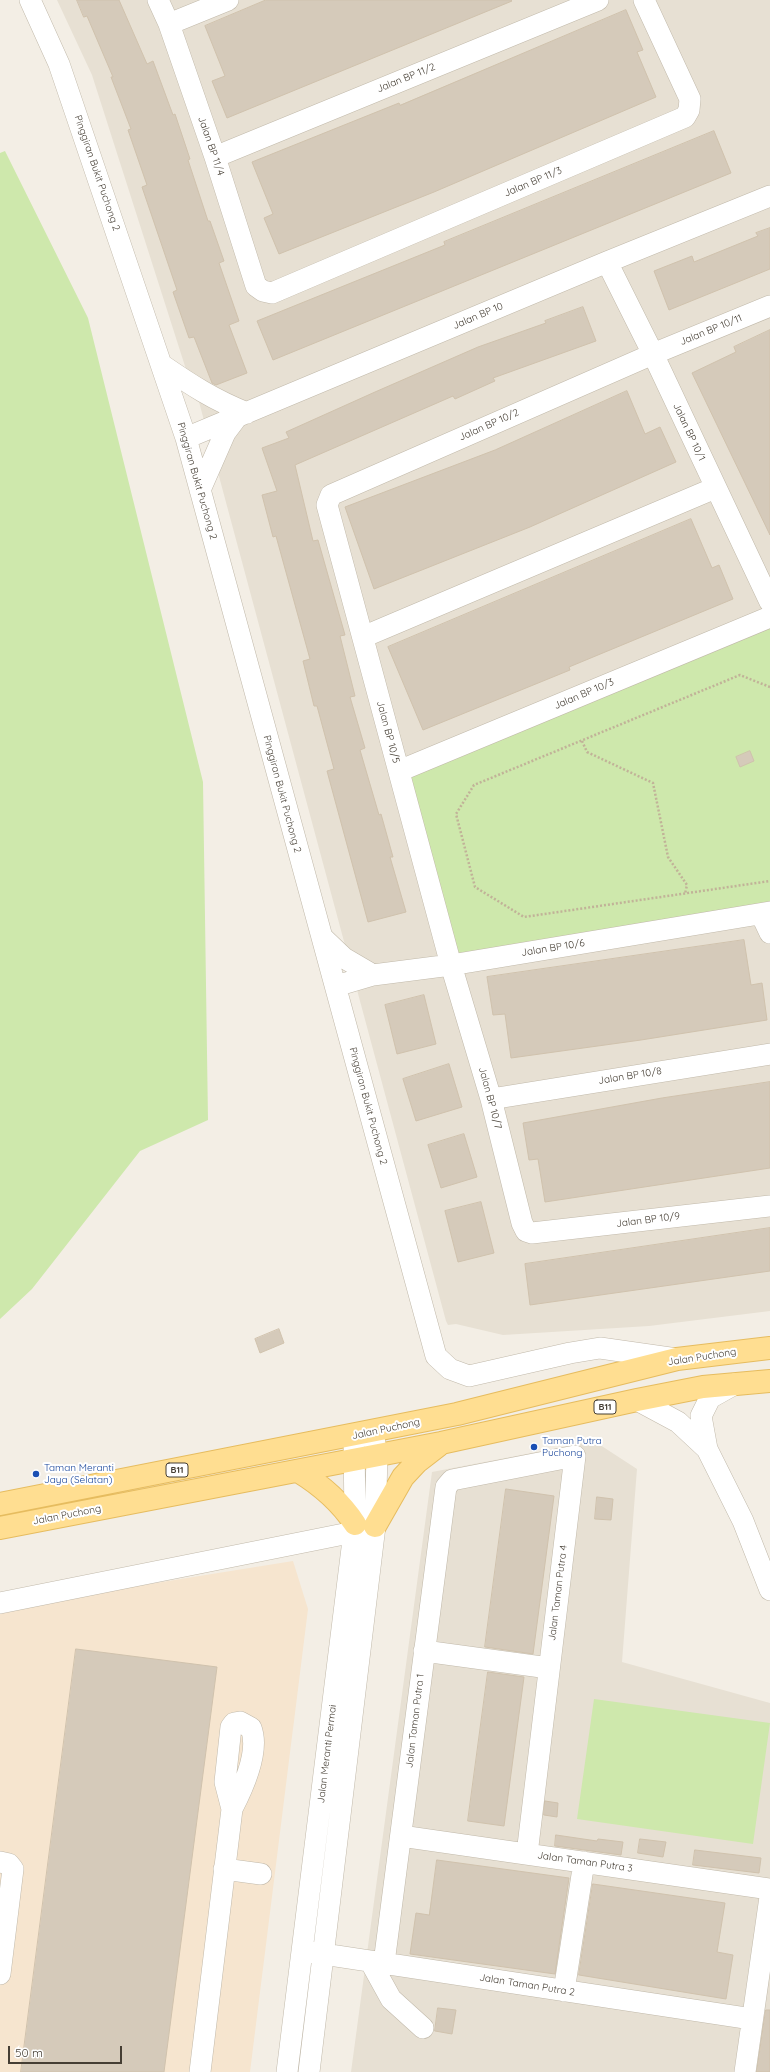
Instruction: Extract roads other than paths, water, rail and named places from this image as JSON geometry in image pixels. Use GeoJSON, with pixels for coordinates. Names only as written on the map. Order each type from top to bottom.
{"type":"FeatureCollection","features":[{"type":"Feature","properties":{"kind":"main road","name":"Jalan Puchong"},"geometry":{"type":"LineString","coordinates":[[0,1504],[363,1434],[457,1414],[677,1360],[770,1348]]}},
{"type":"Feature","properties":{"kind":"main road","name":"Jalan Puchong"},"geometry":{"type":"LineString","coordinates":[[0,1528],[441,1443],[703,1387],[770,1381]]}},
{"type":"Feature","properties":{"kind":"main road"},"geometry":{"type":"LineString","coordinates":[[298,1471],[324,1488],[361,1527],[417,1462],[441,1443]]}},
{"type":"Feature","properties":{"kind":"street","name":"Pinggiran Bukit Puchong 2"},"geometry":{"type":"LineString","coordinates":[[30,0],[59,64],[186,438],[436,1356],[450,1369],[470,1376],[570,1353],[600,1348],[677,1360]]}},
{"type":"Feature","properties":{"kind":"street","name":"Jalan BP 11/4"},"geometry":{"type":"LineString","coordinates":[[158,0],[169,24],[215,157],[256,286],[263,291]]}},
{"type":"Feature","properties":{"kind":"street"},"geometry":{"type":"LineString","coordinates":[[169,24],[228,0]]}},
{"type":"Feature","properties":{"kind":"street","name":"Jalan BP 11/2"},"geometry":{"type":"LineString","coordinates":[[215,157],[598,0]]}},
{"type":"Feature","properties":{"kind":"street","name":"Jalan BP 11/3"},"geometry":{"type":"LineString","coordinates":[[263,291],[272,293],[685,117],[689,110],[690,99],[644,0]]}},
{"type":"Feature","properties":{"kind":"street","name":"Jalan BP 10"},"geometry":{"type":"LineString","coordinates":[[186,438],[607,262],[770,196]]}},
{"type":"Feature","properties":{"kind":"street","name":"Jalan BP 10/1"},"geometry":{"type":"LineString","coordinates":[[607,262],[653,354],[770,602]]}},
{"type":"Feature","properties":{"kind":"street","name":"Jalan BP 10/11"},"geometry":{"type":"LineString","coordinates":[[653,354],[770,306]]}},
{"type":"Feature","properties":{"kind":"street","name":"Jalan BP 10/2"},"geometry":{"type":"LineString","coordinates":[[328,499],[331,495],[653,354]]}},
{"type":"Feature","properties":{"kind":"street"},"geometry":{"type":"LineString","coordinates":[[162,365],[201,392],[242,415],[225,433],[200,490]]}},
{"type":"Feature","properties":{"kind":"street"},"geometry":{"type":"LineString","coordinates":[[363,637],[715,488]]}},
{"type":"Feature","properties":{"kind":"street","name":"Jalan BP 10/5"},"geometry":{"type":"LineString","coordinates":[[328,499],[327,505],[451,965]]}},
{"type":"Feature","properties":{"kind":"street","name":"Jalan BP 10/3"},"geometry":{"type":"LineString","coordinates":[[399,771],[770,617]]}},
{"type":"Feature","properties":{"kind":"street"},"geometry":{"type":"LineString","coordinates":[[765,913],[770,933]]}},
{"type":"Feature","properties":{"kind":"street","name":"Jalan BP 10/6"},"geometry":{"type":"LineString","coordinates":[[336,986],[373,975],[451,965],[765,913]]}},
{"type":"Feature","properties":{"kind":"street"},"geometry":{"type":"LineString","coordinates":[[321,936],[344,958],[373,975]]}},
{"type":"Feature","properties":{"kind":"street","name":"Jalan BP 10/7"},"geometry":{"type":"LineString","coordinates":[[451,965],[490,1099],[522,1223],[526,1231]]}},
{"type":"Feature","properties":{"kind":"street","name":"Jalan BP 10/8"},"geometry":{"type":"LineString","coordinates":[[490,1099],[770,1054]]}},
{"type":"Feature","properties":{"kind":"street","name":"Jalan BP 10/9"},"geometry":{"type":"LineString","coordinates":[[526,1231],[532,1233],[770,1206]]}},
{"type":"Feature","properties":{"kind":"street"},"geometry":{"type":"LineString","coordinates":[[735,1384],[710,1398],[701,1416],[707,1449],[743,1521],[770,1590]]}},
{"type":"Feature","properties":{"kind":"street"},"geometry":{"type":"LineString","coordinates":[[637,1400],[678,1422],[707,1449]]}},
{"type":"Feature","properties":{"kind":"street"},"geometry":{"type":"LineString","coordinates":[[309,2072],[323,1954],[361,1527],[376,1456],[363,1434]]}},
{"type":"Feature","properties":{"kind":"street","name":"Jalan Meranti Permai"},"geometry":{"type":"LineString","coordinates":[[288,2072],[302,1951],[361,1527],[355,1460],[363,1434]]}},
{"type":"Feature","properties":{"kind":"street","name":"Jalan Taman Putra 4"},"geometry":{"type":"LineString","coordinates":[[452,1480],[575,1456],[527,1854]]}},
{"type":"Feature","properties":{"kind":"street","name":"Jalan Taman Putra 1"},"geometry":{"type":"LineString","coordinates":[[377,1962],[401,1836],[443,1500],[446,1488],[452,1480]]}},
{"type":"Feature","properties":{"kind":"street"},"geometry":{"type":"LineString","coordinates":[[0,1603],[361,1527]]}},
{"type":"Feature","properties":{"kind":"street"},"geometry":{"type":"LineString","coordinates":[[424,1651],[550,1668]]}},
{"type":"Feature","properties":{"kind":"street"},"geometry":{"type":"LineString","coordinates":[[200,2072],[232,1809]]}},
{"type":"Feature","properties":{"kind":"street","name":"Jalan Taman Putra 3"},"geometry":{"type":"LineString","coordinates":[[401,1836],[770,1889]]}},
{"type":"Feature","properties":{"kind":"street"},"geometry":{"type":"LineString","coordinates":[[0,1862],[9,1864],[13,1869],[0,1974]]}},
{"type":"Feature","properties":{"kind":"street"},"geometry":{"type":"LineString","coordinates":[[564,1991],[584,1862]]}},
{"type":"Feature","properties":{"kind":"street"},"geometry":{"type":"LineString","coordinates":[[224,1869],[261,1874]]}},
{"type":"Feature","properties":{"kind":"street"},"geometry":{"type":"LineString","coordinates":[[745,2072],[752,2019],[766,1962],[770,1897]]}},
{"type":"Feature","properties":{"kind":"street","name":"Jalan Taman Putra 2"},"geometry":{"type":"LineString","coordinates":[[302,1951],[752,2019]]}},
{"type":"Feature","properties":{"kind":"street"},"geometry":{"type":"LineString","coordinates":[[377,1962],[391,1999],[423,2028]]}},
{"type":"Feature","properties":{"kind":"place","name":"Taman Putra Puchong"},"geometry":{"type":"Point","coordinates":[534,1447]}},
{"type":"Feature","properties":{"kind":"place","name":"Taman Meranti Jaya (Selatan)"},"geometry":{"type":"Point","coordinates":[36,1474]}}]}
